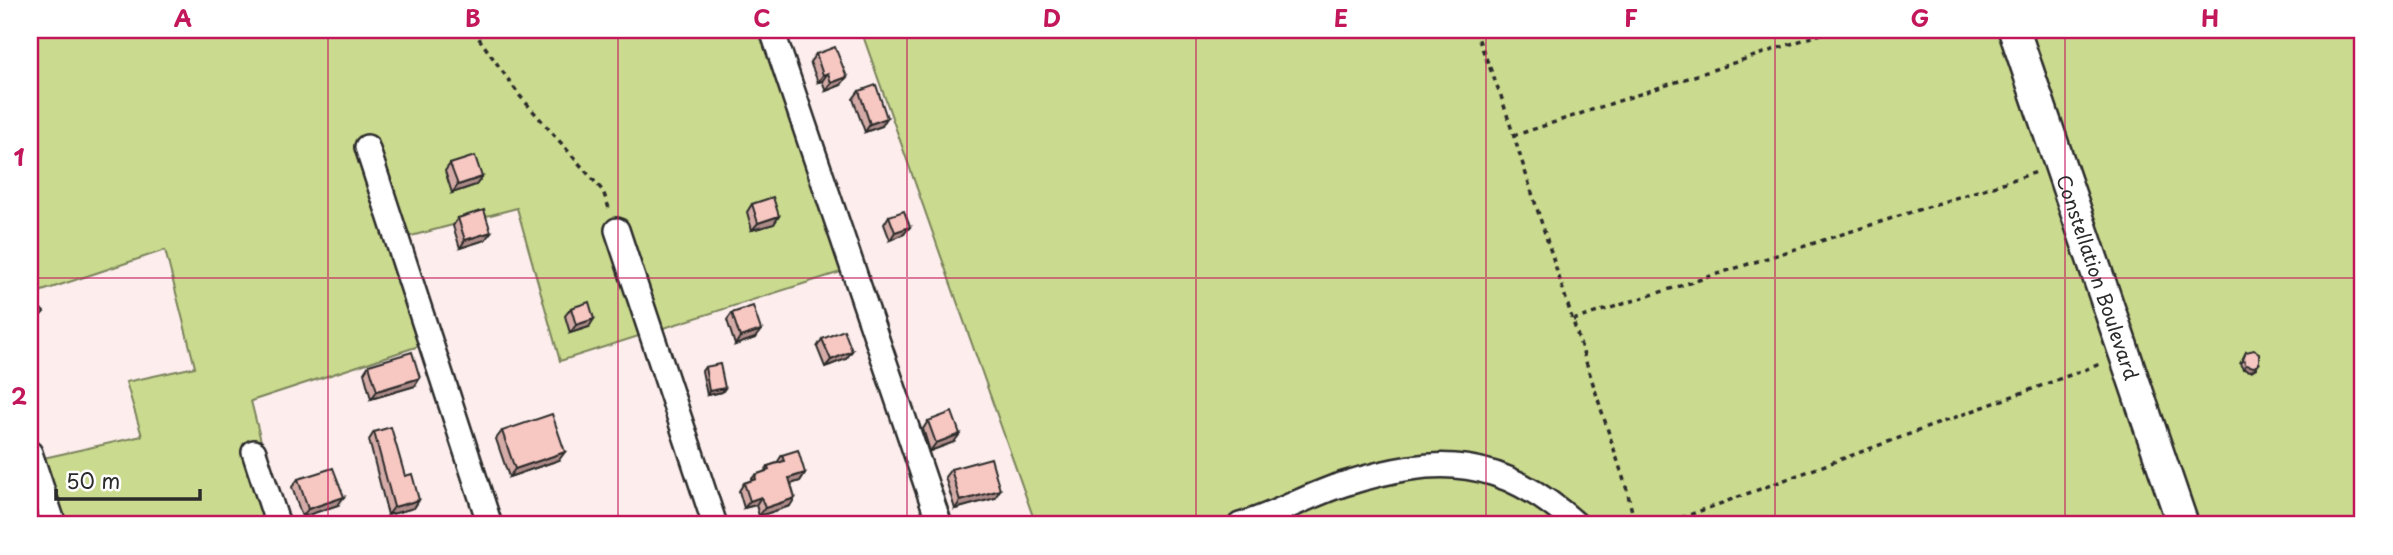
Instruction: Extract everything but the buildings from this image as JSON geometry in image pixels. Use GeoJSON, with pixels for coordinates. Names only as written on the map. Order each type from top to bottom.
{"type":"FeatureCollection","features":[{"type":"Feature","properties":{"kind":"street"},"geometry":{"type":"LineString","coordinates":[[772,30],[940,525]]}},
{"type":"Feature","properties":{"kind":"street","name":"Constellation Boulevard"},"geometry":{"type":"LineString","coordinates":[[2014,30],[2183,525]]}},
{"type":"Feature","properties":{"kind":"street"},"geometry":{"type":"LineString","coordinates":[[367,147],[490,525]]}},
{"type":"Feature","properties":{"kind":"street"},"geometry":{"type":"LineString","coordinates":[[617,230],[715,525]]}},
{"type":"Feature","properties":{"kind":"street"},"geometry":{"type":"LineString","coordinates":[[254,452],[278,525]]}},
{"type":"Feature","properties":{"kind":"street"},"geometry":{"type":"LineString","coordinates":[[30,453],[54,525]]}},
{"type":"Feature","properties":{"kind":"street"},"geometry":{"type":"LineString","coordinates":[[1240,525],[1344,484],[1430,464],[1468,465],[1503,476],[1577,525]]}},
{"type":"Feature","properties":{"kind":"path"},"geometry":{"type":"LineString","coordinates":[[472,30],[520,96],[603,191],[617,230]]}},
{"type":"Feature","properties":{"kind":"path"},"geometry":{"type":"LineString","coordinates":[[1475,30],[1573,320],[1627,490],[1635,525]]}},
{"type":"Feature","properties":{"kind":"path"},"geometry":{"type":"LineString","coordinates":[[1513,136],[1833,30]]}},
{"type":"Feature","properties":{"kind":"path"},"geometry":{"type":"LineString","coordinates":[[1573,320],[2059,165]]}},
{"type":"Feature","properties":{"kind":"path"},"geometry":{"type":"LineString","coordinates":[[1662,525],[2124,355]]}},
{"type":"Feature","properties":{"kind":"green space"},"geometry":{"type":"Polygon","coordinates":[[[30,30],[763,30],[850,269],[560,361],[517,208],[396,240],[422,345],[251,401],[282,525],[60,525],[39,459],[142,436],[126,382],[195,367],[165,250],[30,295],[30,30]]]}},
{"type":"Feature","properties":{"kind":"green space"},"geometry":{"type":"Polygon","coordinates":[[[861,30],[2363,30],[2363,423],[2355,427],[2363,456],[2363,525],[1036,525],[861,30]]]}}]}
